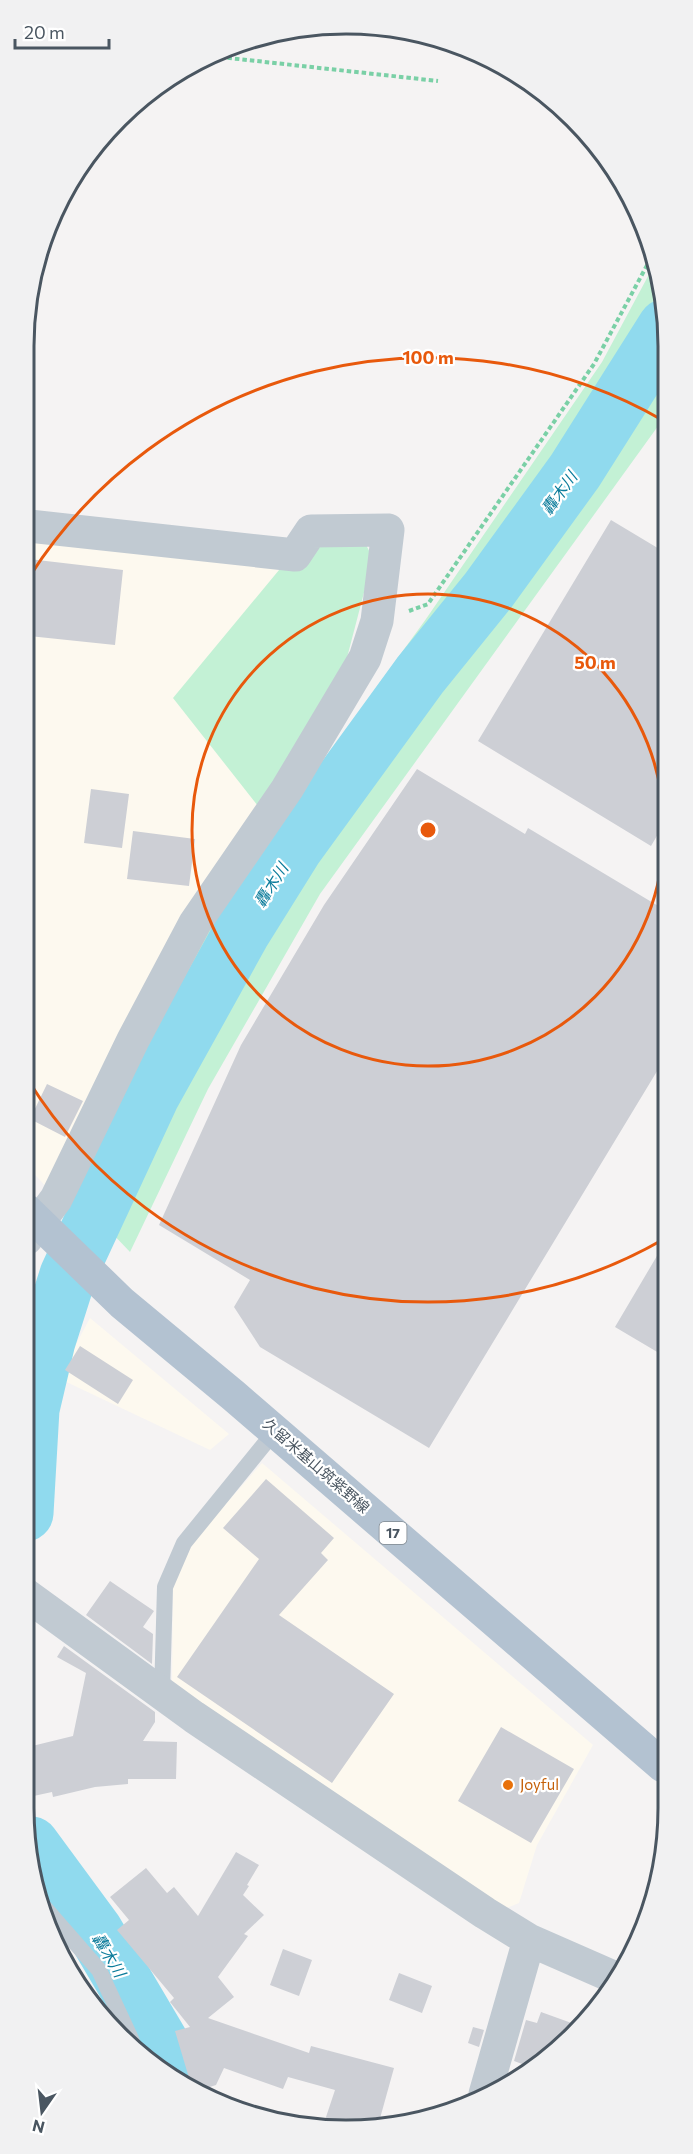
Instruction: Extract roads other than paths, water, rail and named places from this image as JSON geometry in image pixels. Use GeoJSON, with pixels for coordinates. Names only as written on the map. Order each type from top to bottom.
{"type":"FeatureCollection","features":[{"type":"Feature","properties":{"kind":"main road","name":"久留米基山筑紫野線"},"geometry":{"type":"LineString","coordinates":[[34,1225],[658,1762]]}},
{"type":"Feature","properties":{"kind":"street"},"geometry":{"type":"LineString","coordinates":[[34,527],[295,555],[310,531],[388,530],[377,621],[364,658],[287,789],[195,924],[133,1040],[56,1199],[34,1225]]}},
{"type":"Feature","properties":{"kind":"street"},"geometry":{"type":"LineString","coordinates":[[34,1600],[162,1694],[485,1913],[529,1940],[610,1975]]}},
{"type":"Feature","properties":{"kind":"street"},"geometry":{"type":"LineString","coordinates":[[488,2085],[529,1940]]}},
{"type":"Feature","properties":{"kind":"lane"},"geometry":{"type":"LineString","coordinates":[[162,1694],[165,1587],[184,1543],[275,1431]]}},
{"type":"Feature","properties":{"kind":"lane"},"geometry":{"type":"LineString","coordinates":[[55,1920],[99,1970],[125,2027]]}},
{"type":"Feature","properties":{"kind":"waterway","name":"轟木川"},"geometry":{"type":"LineString","coordinates":[[34,1396],[47,1341],[68,1275],[151,1096],[242,932],[295,847],[420,675],[488,591],[575,471],[658,340]]}},
{"type":"Feature","properties":{"kind":"waterway","name":"轟木川"},"geometry":{"type":"LineString","coordinates":[[38,1854],[95,1932],[164,2049],[169,2064]]}},
{"type":"Feature","properties":{"kind":"place","name":"Joyful"},"geometry":{"type":"Point","coordinates":[508,1785]}}]}
